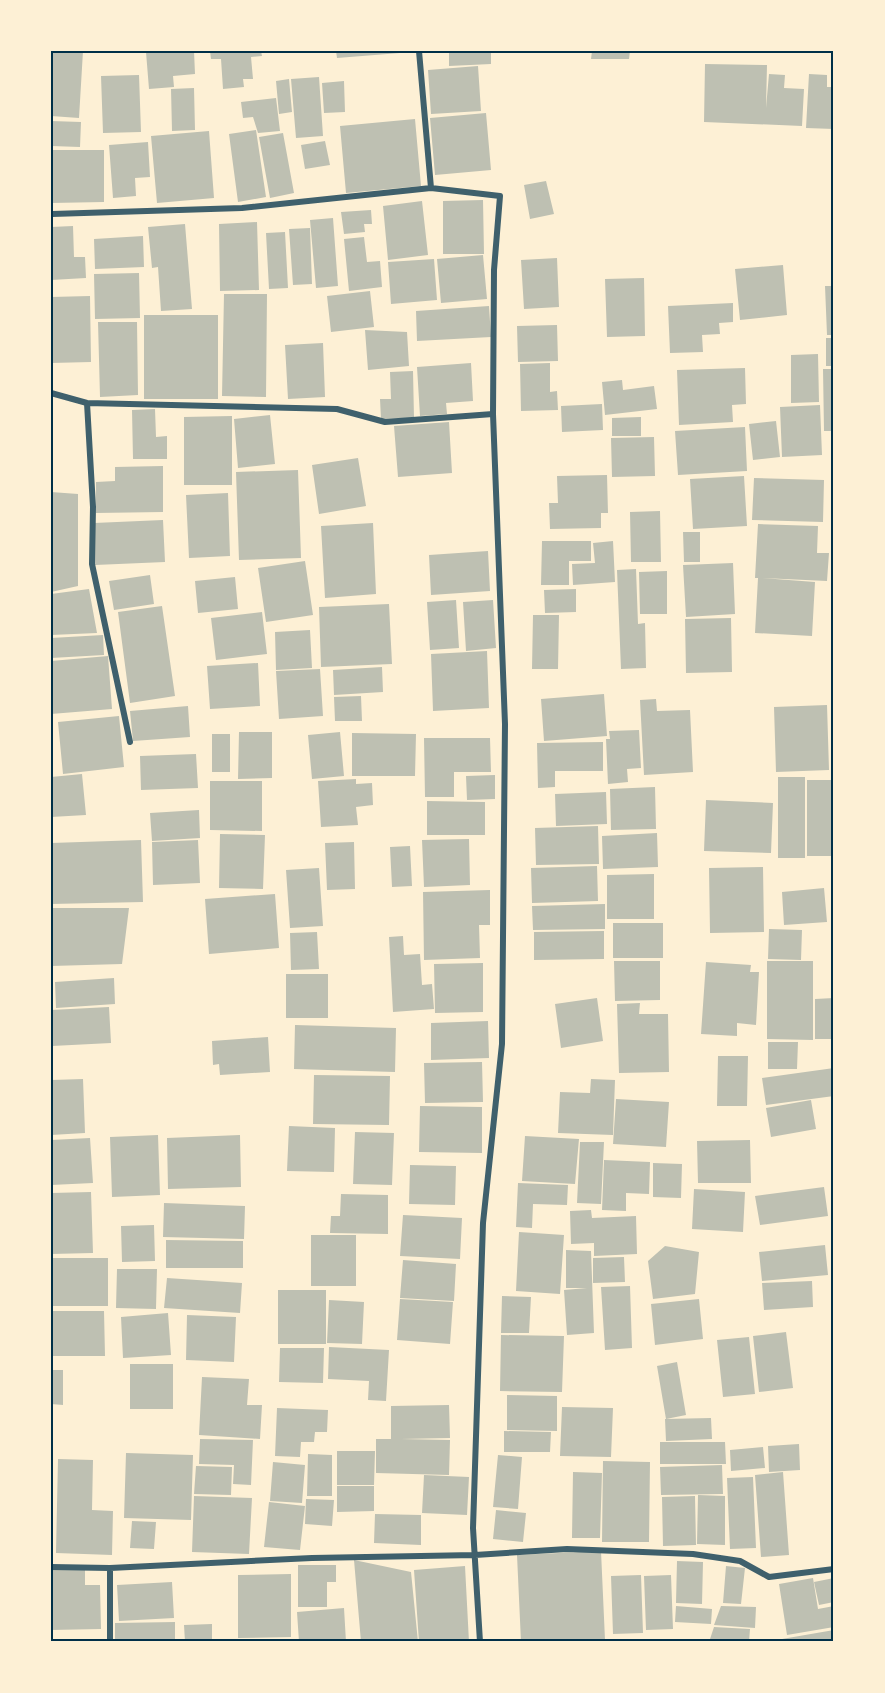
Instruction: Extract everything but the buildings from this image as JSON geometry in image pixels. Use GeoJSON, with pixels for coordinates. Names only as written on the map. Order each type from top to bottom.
{"type":"FeatureCollection","features":[{"type":"Feature","properties":{"kind":"street"},"geometry":{"type":"LineString","coordinates":[[419,51],[431,188]]}},
{"type":"Feature","properties":{"kind":"street"},"geometry":{"type":"LineString","coordinates":[[52,214],[242,208],[431,188],[500,196],[494,270],[493,414],[505,724],[502,1044],[483,1223],[473,1528],[480,1642]]}},
{"type":"Feature","properties":{"kind":"street"},"geometry":{"type":"LineString","coordinates":[[51,393],[87,403],[337,409],[385,422],[493,414]]}},
{"type":"Feature","properties":{"kind":"street"},"geometry":{"type":"LineString","coordinates":[[87,403],[93,507],[92,564],[130,742]]}},
{"type":"Feature","properties":{"kind":"street"},"geometry":{"type":"LineString","coordinates":[[51,1566],[110,1568],[312,1557],[475,1555],[567,1549],[693,1554],[740,1561],[769,1577],[834,1569]]}},
{"type":"Feature","properties":{"kind":"street"},"geometry":{"type":"LineString","coordinates":[[110,1568],[110,1642]]}}]}
